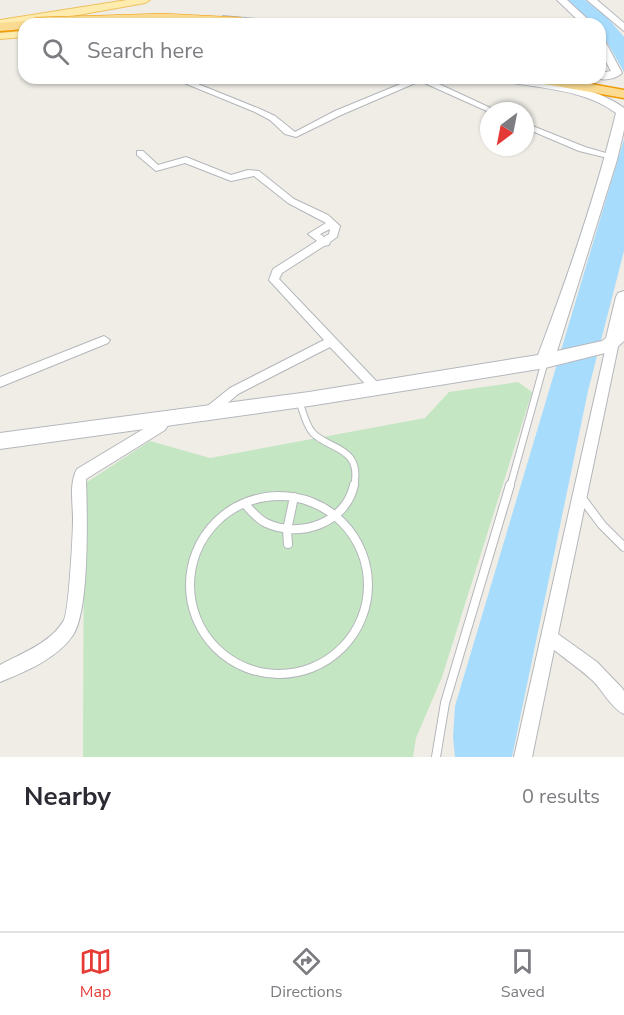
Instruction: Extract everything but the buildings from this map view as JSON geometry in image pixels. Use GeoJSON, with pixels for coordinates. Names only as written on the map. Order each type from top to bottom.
{"type":"FeatureCollection","features":[{"type":"Feature","properties":{"kind":"highway"},"geometry":{"type":"LineString","coordinates":[[0,25],[18,27]]}},
{"type":"Feature","properties":{"kind":"highway"},"geometry":{"type":"LineString","coordinates":[[0,34],[18,29]]}},
{"type":"Feature","properties":{"kind":"highway"},"geometry":{"type":"LineString","coordinates":[[565,84],[624,94]]}},
{"type":"Feature","properties":{"kind":"highway"},"geometry":{"type":"LineString","coordinates":[[606,84],[624,87]]}},
{"type":"Feature","properties":{"kind":"main road"},"geometry":{"type":"LineString","coordinates":[[55,18],[109,3],[145,0]]}},
{"type":"Feature","properties":{"kind":"main road"},"geometry":{"type":"LineString","coordinates":[[105,18],[109,3]]}},
{"type":"Feature","properties":{"kind":"street"},"geometry":{"type":"LineString","coordinates":[[562,0],[582,18]]}},
{"type":"Feature","properties":{"kind":"street"},"geometry":{"type":"LineString","coordinates":[[592,0],[624,27]]}},
{"type":"Feature","properties":{"kind":"street"},"geometry":{"type":"LineString","coordinates":[[156,18],[195,18]]}},
{"type":"Feature","properties":{"kind":"street"},"geometry":{"type":"LineString","coordinates":[[606,52],[617,73],[606,76]]}},
{"type":"Feature","properties":{"kind":"street"},"geometry":{"type":"LineString","coordinates":[[194,84],[258,111],[276,121],[290,134],[296,135],[338,113],[406,84]]}},
{"type":"Feature","properties":{"kind":"street"},"geometry":{"type":"LineString","coordinates":[[433,84],[480,105]]}},
{"type":"Feature","properties":{"kind":"street"},"geometry":{"type":"LineString","coordinates":[[530,84],[599,98],[622,112],[612,156],[549,360]]}},
{"type":"Feature","properties":{"kind":"street"},"geometry":{"type":"LineString","coordinates":[[534,129],[582,149],[612,156]]}},
{"type":"Feature","properties":{"kind":"street"},"geometry":{"type":"LineString","coordinates":[[140,153],[151,166],[159,168],[186,160],[201,168],[231,178],[248,172],[256,173],[291,201],[333,223],[336,230],[326,243],[277,271],[274,280],[376,388]]}},
{"type":"Feature","properties":{"kind":"street"},"geometry":{"type":"LineString","coordinates":[[326,243],[313,234],[333,223]]}},
{"type":"Feature","properties":{"kind":"street"},"geometry":{"type":"LineString","coordinates":[[523,757],[624,297]]}},
{"type":"Feature","properties":{"kind":"street"},"geometry":{"type":"LineString","coordinates":[[0,382],[104,340]]}},
{"type":"Feature","properties":{"kind":"street"},"geometry":{"type":"LineString","coordinates":[[0,441],[167,416],[299,400],[549,360],[615,340]]}},
{"type":"Feature","properties":{"kind":"street"},"geometry":{"type":"LineString","coordinates":[[209,412],[234,391],[332,341]]}},
{"type":"Feature","properties":{"kind":"street"},"geometry":{"type":"LineString","coordinates":[[0,674],[50,646],[70,628],[74,616],[82,473],[160,426],[167,416]]}},
{"type":"Feature","properties":{"kind":"street"},"geometry":{"type":"LineString","coordinates":[[550,638],[590,664],[624,705]]}},
{"type":"Feature","properties":{"kind":"lane"},"geometry":{"type":"LineString","coordinates":[[436,757],[445,703],[549,360]]}},
{"type":"Feature","properties":{"kind":"lane"},"geometry":{"type":"LineString","coordinates":[[245,504],[255,515],[270,525],[287,530],[315,528],[337,516],[348,504],[355,478],[347,453],[312,433],[299,400]]}},
{"type":"Feature","properties":{"kind":"lane"},"geometry":{"type":"LineString","coordinates":[[288,544],[287,530],[294,497]]}},
{"type":"Feature","properties":{"kind":"lane"},"geometry":{"type":"LineString","coordinates":[[294,497],[324,507],[337,516],[358,541],[369,573],[368,597],[361,620],[347,641],[328,659],[309,668],[288,673],[267,673],[246,668],[228,659],[212,646],[200,630],[189,592],[190,573],[195,555],[215,524],[245,504],[261,498],[294,497]]}},
{"type":"Feature","properties":{"kind":"lane"},"geometry":{"type":"LineString","coordinates":[[580,497],[602,525],[624,547]]}},
{"type":"Feature","properties":{"kind":"green space"},"geometry":{"type":"Polygon","coordinates":[[[518,382],[532,392],[442,677],[416,738],[413,757],[83,757],[84,484],[150,441],[210,458],[425,418],[449,392],[518,382]]]}},
{"type":"Feature","properties":{"kind":"water"},"geometry":{"type":"Polygon","coordinates":[[[566,0],[585,0],[607,17],[624,37],[624,72],[606,40],[606,18],[587,18],[566,0]]]}},
{"type":"Feature","properties":{"kind":"water"},"geometry":{"type":"Polygon","coordinates":[[[624,139],[624,251],[588,391],[512,757],[455,757],[453,737],[455,706],[624,139]]]}}]}
